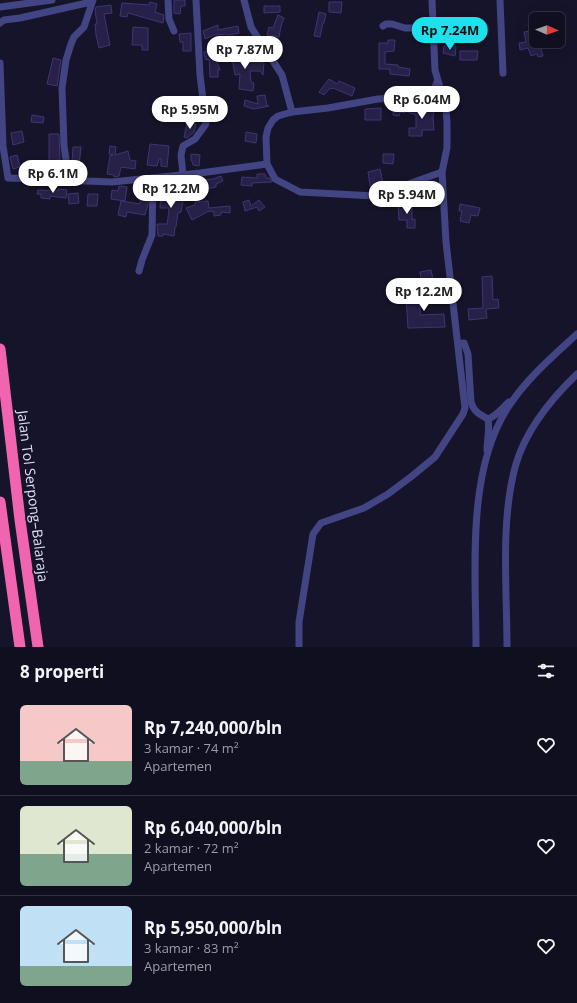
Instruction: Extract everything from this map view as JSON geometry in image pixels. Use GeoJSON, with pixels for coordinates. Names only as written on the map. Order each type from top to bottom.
{"type":"FeatureCollection","features":[{"type":"Feature","properties":{"kind":"highway","name":"Jalan Tol Serpong–Balaraja"},"geometry":{"type":"LineString","coordinates":[[0,350],[20,520],[38,647]]}},
{"type":"Feature","properties":{"kind":"highway"},"geometry":{"type":"LineString","coordinates":[[0,502],[20,647]]}},
{"type":"Feature","properties":{"kind":"street"},"geometry":{"type":"LineString","coordinates":[[0,7],[52,0]]}},
{"type":"Feature","properties":{"kind":"street"},"geometry":{"type":"LineString","coordinates":[[168,0],[169,19],[174,31]]}},
{"type":"Feature","properties":{"kind":"street"},"geometry":{"type":"LineString","coordinates":[[183,174],[181,155],[184,146],[195,139],[206,124],[200,75],[196,0]]}},
{"type":"Feature","properties":{"kind":"street"},"geometry":{"type":"LineString","coordinates":[[244,0],[251,27],[282,75],[292,112]]}},
{"type":"Feature","properties":{"kind":"street"},"geometry":{"type":"LineString","coordinates":[[299,647],[301,608],[313,534],[316,528],[321,523],[364,508],[388,494],[435,457],[463,414],[465,408],[459,344],[446,242],[442,172],[447,148],[447,123],[446,109],[435,70],[432,0]]}},
{"type":"Feature","properties":{"kind":"street"},"geometry":{"type":"LineString","coordinates":[[500,0],[503,73]]}},
{"type":"Feature","properties":{"kind":"street"},"geometry":{"type":"LineString","coordinates":[[0,23],[4,20],[20,18],[92,1]]}},
{"type":"Feature","properties":{"kind":"street"},"geometry":{"type":"LineString","coordinates":[[69,180],[65,154],[62,88],[66,60],[74,37],[84,27],[92,1]]}},
{"type":"Feature","properties":{"kind":"street"},"geometry":{"type":"LineString","coordinates":[[383,26],[386,24],[392,24],[405,28],[433,28]]}},
{"type":"Feature","properties":{"kind":"street"},"geometry":{"type":"LineString","coordinates":[[0,63],[3,146],[8,178],[112,182],[267,164]]}},
{"type":"Feature","properties":{"kind":"street"},"geometry":{"type":"LineString","coordinates":[[437,80],[434,90],[424,96],[378,99],[328,108],[292,112],[278,116],[273,120],[268,128],[266,137],[267,164],[275,179],[300,192],[375,196],[442,172]]}},
{"type":"Feature","properties":{"kind":"street"},"geometry":{"type":"LineString","coordinates":[[139,271],[152,235],[153,178]]}},
{"type":"Feature","properties":{"kind":"street"},"geometry":{"type":"LineString","coordinates":[[487,455],[507,410],[540,368],[577,334]]}},
{"type":"Feature","properties":{"kind":"street"},"geometry":{"type":"LineString","coordinates":[[459,344],[464,343],[468,354],[473,408],[476,413],[488,419]]}},
{"type":"Feature","properties":{"kind":"street"},"geometry":{"type":"LineString","coordinates":[[507,647],[507,523],[509,492],[516,463],[527,438],[543,412],[577,374]]}},
{"type":"Feature","properties":{"kind":"street"},"geometry":{"type":"LineString","coordinates":[[488,419],[497,415],[500,409],[519,394]]}},
{"type":"Feature","properties":{"kind":"street"},"geometry":{"type":"LineString","coordinates":[[476,647],[477,522],[480,488],[487,455],[487,437],[489,427],[488,419]]}},
{"type":"Feature","properties":{"kind":"building"},"geometry":{"type":"Polygon","coordinates":[[[174,0],[185,0],[185,6],[181,6],[180,14],[174,13],[174,0]]]}},
{"type":"Feature","properties":{"kind":"building"},"geometry":{"type":"Polygon","coordinates":[[[150,2],[157,4],[155,12],[164,15],[163,23],[128,13],[127,17],[120,16],[122,3],[149,5],[150,2]]]}},
{"type":"Feature","properties":{"kind":"building"},"geometry":{"type":"Polygon","coordinates":[[[329,2],[342,2],[341,13],[329,12],[329,2]]]}},
{"type":"Feature","properties":{"kind":"building"},"geometry":{"type":"Polygon","coordinates":[[[111,5],[112,13],[104,14],[110,45],[99,48],[96,35],[95,24],[97,24],[95,10],[96,7],[111,5]]]}},
{"type":"Feature","properties":{"kind":"building"},"geometry":{"type":"Polygon","coordinates":[[[264,6],[280,6],[280,12],[264,13],[264,6]]]}},
{"type":"Feature","properties":{"kind":"building"},"geometry":{"type":"Polygon","coordinates":[[[319,12],[326,14],[320,37],[314,36],[319,12]]]}},
{"type":"Feature","properties":{"kind":"building"},"geometry":{"type":"Polygon","coordinates":[[[278,15],[284,18],[279,37],[267,35],[269,27],[273,28],[278,15]]]}},
{"type":"Feature","properties":{"kind":"building"},"geometry":{"type":"Polygon","coordinates":[[[218,25],[218,30],[238,26],[239,33],[214,35],[205,39],[203,31],[218,25]]]}},
{"type":"Feature","properties":{"kind":"building"},"geometry":{"type":"Polygon","coordinates":[[[133,27],[148,28],[148,50],[142,50],[142,45],[132,45],[133,27]]]}},
{"type":"Feature","properties":{"kind":"building"},"geometry":{"type":"Polygon","coordinates":[[[529,31],[529,48],[541,48],[543,56],[538,57],[537,54],[531,56],[528,48],[520,50],[519,43],[526,42],[524,32],[529,31]]]}},
{"type":"Feature","properties":{"kind":"building"},"geometry":{"type":"Polygon","coordinates":[[[191,33],[191,51],[183,51],[183,42],[180,42],[179,34],[191,33]]]}},
{"type":"Feature","properties":{"kind":"building"},"geometry":{"type":"Polygon","coordinates":[[[388,40],[395,40],[394,51],[385,52],[385,64],[398,65],[398,67],[410,69],[409,76],[390,74],[390,69],[379,69],[379,43],[388,43],[388,40]]]}},
{"type":"Feature","properties":{"kind":"building"},"geometry":{"type":"Polygon","coordinates":[[[444,46],[456,47],[455,56],[443,53],[444,46]]]}},
{"type":"Feature","properties":{"kind":"building"},"geometry":{"type":"Polygon","coordinates":[[[212,49],[220,70],[218,70],[218,77],[210,77],[209,59],[206,60],[204,55],[204,52],[212,49]]]}},
{"type":"Feature","properties":{"kind":"building"},"geometry":{"type":"Polygon","coordinates":[[[245,50],[246,62],[264,62],[263,75],[260,71],[250,71],[251,82],[254,83],[253,91],[239,89],[240,74],[235,75],[231,53],[245,50]]]}},
{"type":"Feature","properties":{"kind":"building"},"geometry":{"type":"Polygon","coordinates":[[[460,51],[478,51],[477,60],[460,60],[460,51]]]}},
{"type":"Feature","properties":{"kind":"building"},"geometry":{"type":"Polygon","coordinates":[[[53,58],[61,60],[57,86],[47,84],[53,58]]]}},
{"type":"Feature","properties":{"kind":"building"},"geometry":{"type":"Polygon","coordinates":[[[329,79],[337,84],[339,81],[355,88],[352,96],[333,88],[330,88],[324,95],[319,92],[329,79]]]}},
{"type":"Feature","properties":{"kind":"building"},"geometry":{"type":"Polygon","coordinates":[[[265,95],[267,106],[269,106],[254,109],[244,106],[245,100],[258,104],[257,96],[265,95]]]}},
{"type":"Feature","properties":{"kind":"building"},"geometry":{"type":"Polygon","coordinates":[[[224,101],[225,110],[210,112],[208,103],[224,101]]]}},
{"type":"Feature","properties":{"kind":"building"},"geometry":{"type":"Polygon","coordinates":[[[428,103],[435,104],[433,117],[434,130],[422,130],[422,136],[409,136],[409,128],[416,128],[416,115],[407,112],[409,105],[426,112],[428,103]]]}},
{"type":"Feature","properties":{"kind":"building"},"geometry":{"type":"Polygon","coordinates":[[[394,105],[405,107],[405,113],[400,112],[399,116],[393,115],[394,105]]]}},
{"type":"Feature","properties":{"kind":"building"},"geometry":{"type":"Polygon","coordinates":[[[381,108],[381,120],[365,120],[365,109],[381,108]]]}},
{"type":"Feature","properties":{"kind":"building"},"geometry":{"type":"Polygon","coordinates":[[[32,115],[44,117],[43,123],[31,122],[32,115]]]}},
{"type":"Feature","properties":{"kind":"building"},"geometry":{"type":"Polygon","coordinates":[[[187,123],[196,124],[194,132],[187,138],[184,137],[187,123]]]}},
{"type":"Feature","properties":{"kind":"building"},"geometry":{"type":"Polygon","coordinates":[[[22,131],[24,142],[13,145],[11,133],[22,131]]]}},
{"type":"Feature","properties":{"kind":"building"},"geometry":{"type":"Polygon","coordinates":[[[246,132],[257,134],[256,143],[245,141],[246,132]]]}},
{"type":"Feature","properties":{"kind":"building"},"geometry":{"type":"Polygon","coordinates":[[[49,134],[59,134],[60,160],[49,161],[49,134]]]}},
{"type":"Feature","properties":{"kind":"building"},"geometry":{"type":"Polygon","coordinates":[[[150,144],[169,146],[167,167],[161,166],[161,159],[159,159],[157,166],[147,165],[150,144]]]}},
{"type":"Feature","properties":{"kind":"building"},"geometry":{"type":"Polygon","coordinates":[[[110,146],[116,147],[115,155],[128,151],[130,160],[136,161],[135,169],[121,167],[119,176],[114,177],[114,175],[107,174],[110,156],[113,155],[109,154],[110,146]]]}},
{"type":"Feature","properties":{"kind":"building"},"geometry":{"type":"Polygon","coordinates":[[[73,147],[81,147],[78,175],[73,174],[73,147]]]}},
{"type":"Feature","properties":{"kind":"building"},"geometry":{"type":"Polygon","coordinates":[[[191,154],[200,155],[199,166],[193,165],[191,161],[191,154]]]}},
{"type":"Feature","properties":{"kind":"building"},"geometry":{"type":"Polygon","coordinates":[[[383,154],[394,154],[393,164],[383,163],[383,154]]]}},
{"type":"Feature","properties":{"kind":"building"},"geometry":{"type":"Polygon","coordinates":[[[17,155],[20,167],[13,169],[10,157],[17,155]]]}},
{"type":"Feature","properties":{"kind":"building"},"geometry":{"type":"Polygon","coordinates":[[[39,166],[50,166],[50,175],[39,174],[39,166]]]}},
{"type":"Feature","properties":{"kind":"building"},"geometry":{"type":"Polygon","coordinates":[[[380,169],[384,187],[371,191],[368,172],[380,169]]]}},
{"type":"Feature","properties":{"kind":"building"},"geometry":{"type":"Polygon","coordinates":[[[257,174],[265,174],[266,178],[269,178],[272,182],[252,183],[252,186],[241,185],[242,177],[257,178],[257,174]]]}},
{"type":"Feature","properties":{"kind":"building"},"geometry":{"type":"Polygon","coordinates":[[[221,176],[223,181],[216,184],[216,187],[201,190],[200,180],[213,179],[221,176]]]}},
{"type":"Feature","properties":{"kind":"building"},"geometry":{"type":"Polygon","coordinates":[[[119,186],[127,187],[125,201],[111,199],[112,190],[118,191],[119,186]]]}},
{"type":"Feature","properties":{"kind":"building"},"geometry":{"type":"Polygon","coordinates":[[[162,186],[185,191],[181,212],[178,213],[174,236],[163,234],[163,236],[158,236],[157,224],[167,224],[169,208],[160,208],[162,186]]]}},
{"type":"Feature","properties":{"kind":"building"},"geometry":{"type":"Polygon","coordinates":[[[142,188],[148,189],[148,204],[145,215],[127,212],[126,217],[118,215],[121,201],[140,204],[142,188]]]}},
{"type":"Feature","properties":{"kind":"building"},"geometry":{"type":"Polygon","coordinates":[[[58,189],[67,190],[66,198],[50,196],[50,199],[41,198],[41,194],[37,194],[38,190],[58,191],[58,189]]]}},
{"type":"Feature","properties":{"kind":"building"},"geometry":{"type":"Polygon","coordinates":[[[432,191],[432,199],[421,200],[420,192],[432,191]]]}},
{"type":"Feature","properties":{"kind":"building"},"geometry":{"type":"Polygon","coordinates":[[[78,193],[79,203],[69,204],[68,194],[78,193]]]}},
{"type":"Feature","properties":{"kind":"building"},"geometry":{"type":"Polygon","coordinates":[[[88,194],[98,194],[97,206],[87,206],[88,194]]]}},
{"type":"Feature","properties":{"kind":"building"},"geometry":{"type":"Polygon","coordinates":[[[249,200],[251,206],[259,200],[265,207],[259,211],[257,207],[245,211],[243,202],[249,200]]]}},
{"type":"Feature","properties":{"kind":"building"},"geometry":{"type":"Polygon","coordinates":[[[208,201],[209,208],[230,206],[230,213],[221,212],[221,215],[214,216],[214,212],[209,211],[192,220],[186,208],[195,205],[195,202],[208,201]]]}},
{"type":"Feature","properties":{"kind":"building"},"geometry":{"type":"Polygon","coordinates":[[[398,204],[412,204],[412,220],[415,219],[415,228],[407,228],[407,220],[399,220],[398,204]]]}},
{"type":"Feature","properties":{"kind":"building"},"geometry":{"type":"Polygon","coordinates":[[[460,204],[480,208],[478,216],[471,215],[469,223],[460,221],[462,211],[459,211],[460,204]]]}},
{"type":"Feature","properties":{"kind":"building"},"geometry":{"type":"Polygon","coordinates":[[[431,270],[433,279],[421,281],[420,272],[431,270]]]}},
{"type":"Feature","properties":{"kind":"building"},"geometry":{"type":"Polygon","coordinates":[[[492,276],[493,300],[498,299],[499,308],[486,309],[487,318],[469,320],[468,309],[483,308],[482,277],[492,276]]]}},
{"type":"Feature","properties":{"kind":"building"},"geometry":{"type":"Polygon","coordinates":[[[441,291],[442,301],[420,303],[420,315],[444,314],[445,327],[408,328],[406,297],[429,296],[429,293],[441,291]]]}}]}
